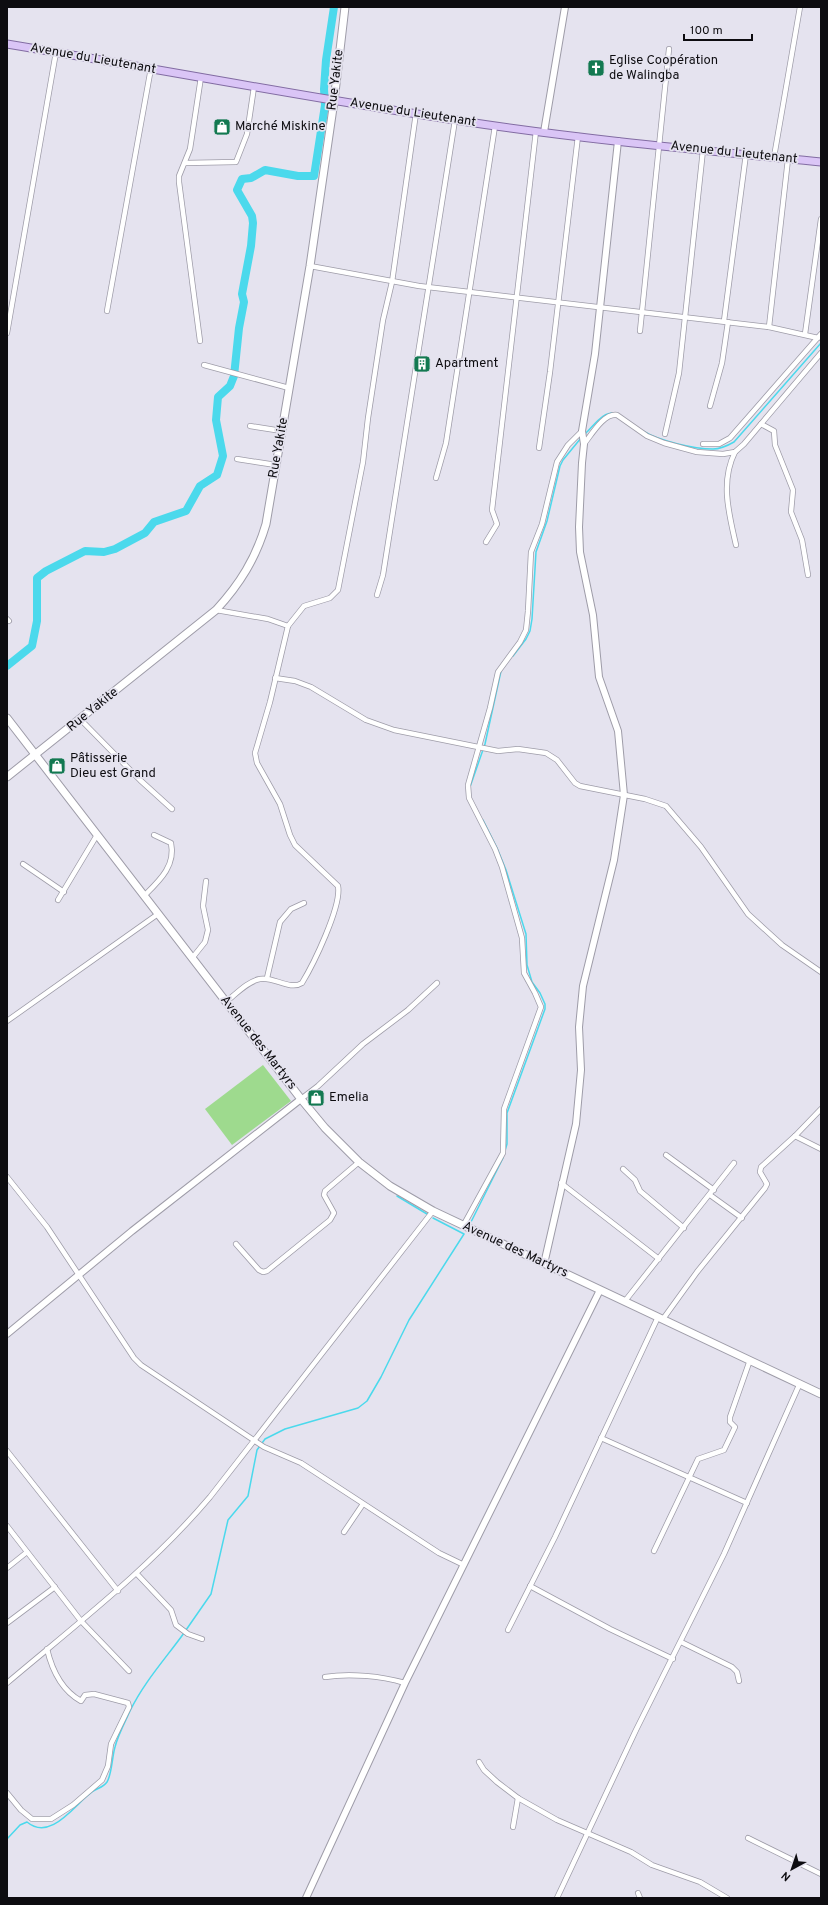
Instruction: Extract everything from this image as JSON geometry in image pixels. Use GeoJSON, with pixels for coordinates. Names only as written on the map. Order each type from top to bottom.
{"type":"FeatureCollection","features":[{"type":"Feature","properties":{"kind":"main road","name":"Rue Yakite"},"geometry":{"type":"LineString","coordinates":[[7,778],[216,610],[243,578],[260,543],[266,524],[310,266],[345,7]]}},
{"type":"Feature","properties":{"kind":"main road","name":"Avenue du Lieutenant"},"geometry":{"type":"LineString","coordinates":[[7,44],[151,68],[332,101],[495,126],[659,146],[821,162]]}},
{"type":"Feature","properties":{"kind":"main road","name":"Avenue des Martyrs"},"geometry":{"type":"LineString","coordinates":[[7,718],[227,1001],[301,1099],[325,1128],[359,1162],[390,1186],[433,1211],[821,1394]]}},
{"type":"Feature","properties":{"kind":"street"},"geometry":{"type":"LineString","coordinates":[[544,132],[565,7]]}},
{"type":"Feature","properties":{"kind":"street"},"geometry":{"type":"LineString","coordinates":[[774,157],[800,7]]}},
{"type":"Feature","properties":{"kind":"street"},"geometry":{"type":"LineString","coordinates":[[640,331],[670,49]]}},
{"type":"Feature","properties":{"kind":"street"},"geometry":{"type":"LineString","coordinates":[[7,333],[56,52]]}},
{"type":"Feature","properties":{"kind":"street"},"geometry":{"type":"LineString","coordinates":[[107,311],[151,68]]}},
{"type":"Feature","properties":{"kind":"street"},"geometry":{"type":"LineString","coordinates":[[200,341],[179,176],[190,149],[201,78]]}},
{"type":"Feature","properties":{"kind":"street"},"geometry":{"type":"LineString","coordinates":[[185,163],[236,162],[247,134],[254,87]]}},
{"type":"Feature","properties":{"kind":"street"},"geometry":{"type":"LineString","coordinates":[[227,1001],[255,980],[267,978],[295,986],[302,983],[324,938],[339,893],[338,886],[333,880],[295,845],[290,835],[280,804],[256,758],[256,747],[270,702],[288,626],[304,606],[330,598],[338,590],[362,462],[383,320],[392,282],[416,113]]}},
{"type":"Feature","properties":{"kind":"street"},"geometry":{"type":"LineString","coordinates":[[376,594],[383,575],[430,287],[455,120]]}},
{"type":"Feature","properties":{"kind":"street"},"geometry":{"type":"LineString","coordinates":[[436,478],[446,443],[495,126]]}},
{"type":"Feature","properties":{"kind":"street"},"geometry":{"type":"LineString","coordinates":[[486,542],[497,524],[492,510],[518,297],[536,131]]}},
{"type":"Feature","properties":{"kind":"street"},"geometry":{"type":"LineString","coordinates":[[539,448],[550,372],[557,302],[578,136]]}},
{"type":"Feature","properties":{"kind":"street"},"geometry":{"type":"LineString","coordinates":[[544,1264],[576,1118],[581,1069],[579,1027],[583,986],[614,860],[624,795],[618,731],[599,681],[593,615],[580,552],[579,527],[584,442],[582,430],[595,354],[618,141]]}},
{"type":"Feature","properties":{"kind":"street"},"geometry":{"type":"LineString","coordinates":[[665,434],[679,373],[703,150]]}},
{"type":"Feature","properties":{"kind":"street"},"geometry":{"type":"LineString","coordinates":[[710,406],[722,363],[746,154]]}},
{"type":"Feature","properties":{"kind":"street"},"geometry":{"type":"LineString","coordinates":[[769,327],[788,159]]}},
{"type":"Feature","properties":{"kind":"street"},"geometry":{"type":"LineString","coordinates":[[805,334],[821,219]]}},
{"type":"Feature","properties":{"kind":"street"},"geometry":{"type":"LineString","coordinates":[[310,266],[392,282],[769,327],[819,336]]}},
{"type":"Feature","properties":{"kind":"street"},"geometry":{"type":"LineString","coordinates":[[703,444],[719,444],[730,438],[819,336]]}},
{"type":"Feature","properties":{"kind":"street"},"geometry":{"type":"LineString","coordinates":[[736,545],[728,513],[727,486],[727,472],[735,452],[761,424],[821,353]]}},
{"type":"Feature","properties":{"kind":"street"},"geometry":{"type":"LineString","coordinates":[[204,365],[289,388]]}},
{"type":"Feature","properties":{"kind":"street"},"geometry":{"type":"LineString","coordinates":[[584,442],[605,419],[612,414],[617,415],[646,436],[664,443],[713,454],[735,452]]}},
{"type":"Feature","properties":{"kind":"street"},"geometry":{"type":"LineString","coordinates":[[761,424],[774,431],[775,445],[792,488],[791,512],[802,540],[808,575]]}},
{"type":"Feature","properties":{"kind":"street"},"geometry":{"type":"LineString","coordinates":[[250,426],[282,432]]}},
{"type":"Feature","properties":{"kind":"street"},"geometry":{"type":"LineString","coordinates":[[463,1226],[503,1153],[504,1109],[541,1007],[536,993],[524,973],[522,938],[502,867],[495,849],[469,798],[468,785],[480,746],[498,672],[520,642],[526,630],[531,552],[542,524],[557,462],[568,445],[582,430]]}},
{"type":"Feature","properties":{"kind":"street"},"geometry":{"type":"LineString","coordinates":[[237,459],[276,465]]}},
{"type":"Feature","properties":{"kind":"street"},"geometry":{"type":"LineString","coordinates":[[216,610],[268,619],[288,626]]}},
{"type":"Feature","properties":{"kind":"street"},"geometry":{"type":"LineString","coordinates":[[275,678],[295,681],[311,687],[366,720],[394,730],[480,746],[498,751],[518,749],[546,753],[557,760],[577,785],[662,804],[701,847],[748,914],[782,945],[821,972]]}},
{"type":"Feature","properties":{"kind":"street"},"geometry":{"type":"LineString","coordinates":[[80,720],[140,780],[172,809]]}},
{"type":"Feature","properties":{"kind":"street"},"geometry":{"type":"LineString","coordinates":[[58,900],[97,835]]}},
{"type":"Feature","properties":{"kind":"street"},"geometry":{"type":"LineString","coordinates":[[144,896],[166,873],[171,857],[171,843],[154,835]]}},
{"type":"Feature","properties":{"kind":"street"},"geometry":{"type":"LineString","coordinates":[[23,864],[64,892]]}},
{"type":"Feature","properties":{"kind":"street"},"geometry":{"type":"LineString","coordinates":[[192,957],[205,942],[208,930],[202,906],[206,881]]}},
{"type":"Feature","properties":{"kind":"street"},"geometry":{"type":"LineString","coordinates":[[267,978],[280,922],[291,909],[304,903]]}},
{"type":"Feature","properties":{"kind":"street"},"geometry":{"type":"LineString","coordinates":[[7,1021],[158,914]]}},
{"type":"Feature","properties":{"kind":"street"},"geometry":{"type":"LineString","coordinates":[[7,1334],[138,1226],[318,1086],[363,1044],[408,1010],[437,983]]}},
{"type":"Feature","properties":{"kind":"street"},"geometry":{"type":"LineString","coordinates":[[508,1630],[660,1318],[742,1218],[766,1186],[760,1172],[761,1167],[795,1136],[821,1109]]}},
{"type":"Feature","properties":{"kind":"street"},"geometry":{"type":"LineString","coordinates":[[795,1136],[821,1149]]}},
{"type":"Feature","properties":{"kind":"street"},"geometry":{"type":"LineString","coordinates":[[666,1155],[714,1190]]}},
{"type":"Feature","properties":{"kind":"street"},"geometry":{"type":"LineString","coordinates":[[236,1244],[259,1270],[263,1272],[267,1271],[330,1220],[334,1212],[324,1195],[325,1191],[359,1162]]}},
{"type":"Feature","properties":{"kind":"street"},"geometry":{"type":"LineString","coordinates":[[625,1301],[734,1163]]}},
{"type":"Feature","properties":{"kind":"street"},"geometry":{"type":"LineString","coordinates":[[623,1170],[635,1179],[640,1191],[684,1228]]}},
{"type":"Feature","properties":{"kind":"street"},"geometry":{"type":"LineString","coordinates":[[7,1177],[47,1227],[137,1362],[264,1446],[301,1463],[439,1553],[464,1565]]}},
{"type":"Feature","properties":{"kind":"street"},"geometry":{"type":"LineString","coordinates":[[561,1183],[658,1259]]}},
{"type":"Feature","properties":{"kind":"street"},"geometry":{"type":"LineString","coordinates":[[710,1195],[742,1218]]}},
{"type":"Feature","properties":{"kind":"street"},"geometry":{"type":"LineString","coordinates":[[7,1683],[118,1591],[179,1533],[256,1441],[433,1211]]}},
{"type":"Feature","properties":{"kind":"street"},"geometry":{"type":"LineString","coordinates":[[306,1898],[405,1683],[600,1290]]}},
{"type":"Feature","properties":{"kind":"street"},"geometry":{"type":"LineString","coordinates":[[654,1551],[700,1458],[722,1451],[726,1447],[735,1428],[729,1420],[750,1360]]}},
{"type":"Feature","properties":{"kind":"street"},"geometry":{"type":"LineString","coordinates":[[557,1898],[636,1730],[673,1659],[747,1503],[800,1383]]}},
{"type":"Feature","properties":{"kind":"street"},"geometry":{"type":"LineString","coordinates":[[601,1438],[747,1503]]}},
{"type":"Feature","properties":{"kind":"street"},"geometry":{"type":"LineString","coordinates":[[8,1453],[118,1591]]}},
{"type":"Feature","properties":{"kind":"street"},"geometry":{"type":"LineString","coordinates":[[344,1532],[363,1504]]}},
{"type":"Feature","properties":{"kind":"street"},"geometry":{"type":"LineString","coordinates":[[7,1526],[81,1621],[129,1671]]}},
{"type":"Feature","properties":{"kind":"street"},"geometry":{"type":"LineString","coordinates":[[7,1568],[27,1552]]}},
{"type":"Feature","properties":{"kind":"street"},"geometry":{"type":"LineString","coordinates":[[137,1574],[171,1610],[176,1625],[188,1634],[202,1639]]}},
{"type":"Feature","properties":{"kind":"street"},"geometry":{"type":"LineString","coordinates":[[530,1586],[610,1629],[673,1659]]}},
{"type":"Feature","properties":{"kind":"street"},"geometry":{"type":"LineString","coordinates":[[7,1623],[55,1587]]}},
{"type":"Feature","properties":{"kind":"street"},"geometry":{"type":"LineString","coordinates":[[680,1642],[732,1667],[738,1672],[739,1681]]}},
{"type":"Feature","properties":{"kind":"street"},"geometry":{"type":"LineString","coordinates":[[7,1792],[21,1810],[32,1819],[51,1819],[71,1806],[102,1780],[108,1766],[111,1744],[129,1707],[128,1703],[94,1694],[85,1694],[81,1700],[75,1697],[56,1676],[47,1649]]}},
{"type":"Feature","properties":{"kind":"street"},"geometry":{"type":"LineString","coordinates":[[325,1678],[346,1675],[391,1679],[405,1683]]}},
{"type":"Feature","properties":{"kind":"street"},"geometry":{"type":"LineString","coordinates":[[479,1762],[484,1770],[497,1782],[518,1798],[557,1820],[631,1852],[652,1865],[700,1882],[727,1898]]}},
{"type":"Feature","properties":{"kind":"street"},"geometry":{"type":"LineString","coordinates":[[513,1827],[518,1798]]}},
{"type":"Feature","properties":{"kind":"street"},"geometry":{"type":"LineString","coordinates":[[748,1838],[821,1874]]}},
{"type":"Feature","properties":{"kind":"green space"},"geometry":{"type":"Polygon","coordinates":[[[263,1065],[291,1101],[232,1145],[205,1109],[263,1065]]]}},
{"type":"Feature","properties":{"kind":"waterway"},"geometry":{"type":"LineString","coordinates":[[7,666],[32,646],[37,621],[37,578],[46,571],[85,551],[104,552],[115,549],[145,533],[154,522],[186,511],[200,486],[217,475],[223,456],[216,420],[218,397],[230,386],[234,376],[239,328],[244,302],[242,294],[251,246],[253,223],[252,216],[237,190],[242,179],[251,178],[265,170],[298,176],[314,176],[325,105],[324,89],[326,60],[334,7]]}},
{"type":"Feature","properties":{"kind":"waterway"},"geometry":{"type":"LineString","coordinates":[[643,431],[667,441],[696,448],[716,449],[729,445],[734,442],[821,343]]}},
{"type":"Feature","properties":{"kind":"waterway"},"geometry":{"type":"LineString","coordinates":[[585,434],[603,416],[617,413]]}},
{"type":"Feature","properties":{"kind":"waterway"},"geometry":{"type":"LineString","coordinates":[[513,656],[530,631],[536,552],[547,521],[560,466],[581,438]]}},
{"type":"Feature","properties":{"kind":"waterway"},"geometry":{"type":"LineString","coordinates":[[470,787],[485,744],[501,671]]}},
{"type":"Feature","properties":{"kind":"waterway"},"geometry":{"type":"LineString","coordinates":[[483,820],[506,870],[526,934],[527,965],[532,982],[540,993],[545,1004],[545,1009],[507,1113],[507,1144],[504,1154]]}},
{"type":"Feature","properties":{"kind":"waterway"},"geometry":{"type":"LineString","coordinates":[[471,1222],[503,1158]]}},
{"type":"Feature","properties":{"kind":"waterway"},"geometry":{"type":"LineString","coordinates":[[397,1196],[427,1214]]}},
{"type":"Feature","properties":{"kind":"waterway"},"geometry":{"type":"LineString","coordinates":[[186,1630],[211,1594],[228,1520],[248,1496],[257,1450],[265,1439],[285,1429],[358,1408],[367,1401],[381,1377],[409,1320],[464,1234],[433,1218]]}},
{"type":"Feature","properties":{"kind":"waterway"},"geometry":{"type":"LineString","coordinates":[[7,1839],[20,1825],[27,1822],[36,1827],[45,1827],[54,1824],[62,1819],[92,1792],[102,1787],[107,1782],[110,1775],[116,1742],[130,1711],[148,1680],[184,1633]]}},
{"type":"Feature","properties":{"kind":"place","name":"Eglise Coopération de Walingba"},"geometry":{"type":"Point","coordinates":[596,68]}},
{"type":"Feature","properties":{"kind":"place","name":"Marché Miskine"},"geometry":{"type":"Point","coordinates":[222,127]}},
{"type":"Feature","properties":{"kind":"place","name":"Apartment"},"geometry":{"type":"Point","coordinates":[422,364]}},
{"type":"Feature","properties":{"kind":"place","name":"Pâtisserie Dieu est Grand"},"geometry":{"type":"Point","coordinates":[57,766]}},
{"type":"Feature","properties":{"kind":"place","name":"Emelia"},"geometry":{"type":"Point","coordinates":[316,1098]}}]}
